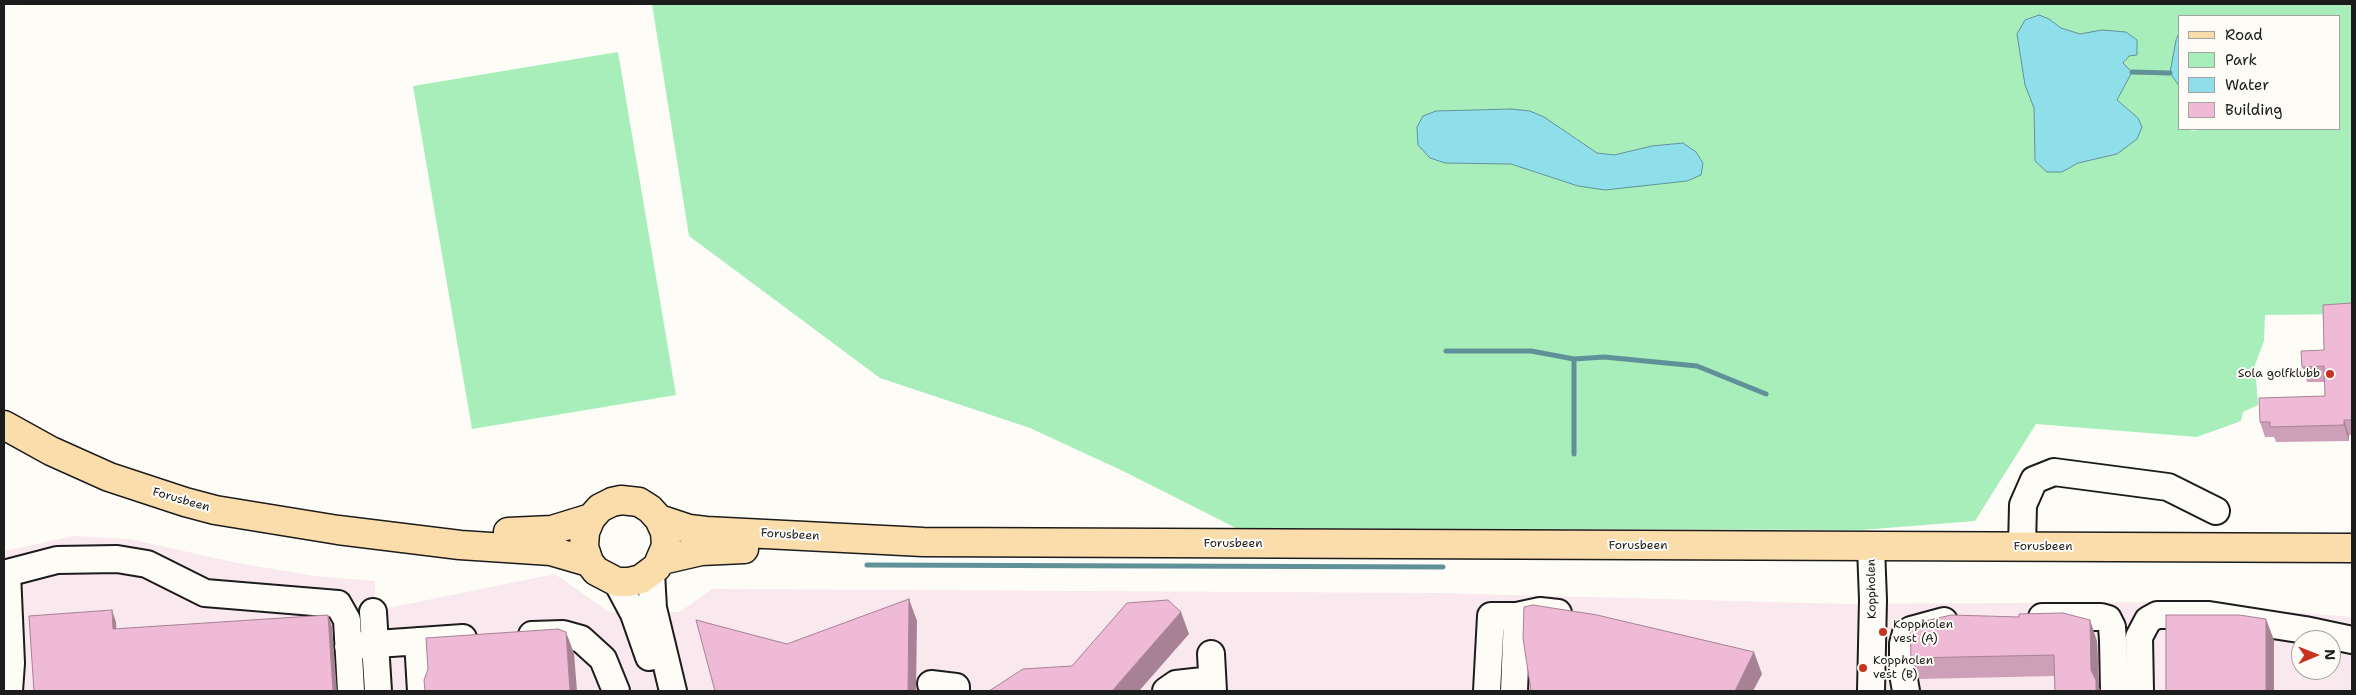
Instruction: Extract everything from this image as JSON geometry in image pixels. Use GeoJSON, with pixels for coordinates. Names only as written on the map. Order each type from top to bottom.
{"type":"FeatureCollection","features":[{"type":"Feature","properties":{"kind":"main road","name":"Forusbeen"},"geometry":{"type":"LineString","coordinates":[[4,425],[94,470],[185,502],[280,522],[460,545],[551,551],[589,562]]}},
{"type":"Feature","properties":{"kind":"main road"},"geometry":{"type":"LineString","coordinates":[[620,500],[639,502],[650,509],[659,519],[665,532],[666,546],[656,567],[641,580],[617,582],[601,574],[589,562],[584,547],[585,532],[591,518],[600,508],[620,500]]}},
{"type":"Feature","properties":{"kind":"main road","name":"Forusbeen"},"geometry":{"type":"LineString","coordinates":[[370,533],[424,530],[538,532],[552,530],[591,518]]}},
{"type":"Feature","properties":{"kind":"main road","name":"Forusbeen"},"geometry":{"type":"LineString","coordinates":[[659,519],[689,529],[706,531],[923,542],[2352,548]]}},
{"type":"Feature","properties":{"kind":"main road","name":"Forusbeen"},"geometry":{"type":"LineString","coordinates":[[656,567],[701,551],[923,542]]}},
{"type":"Feature","properties":{"kind":"street"},"geometry":{"type":"LineString","coordinates":[[2022,547],[2023,505],[2034,480],[2054,472],[2168,487],[2216,511]]}},
{"type":"Feature","properties":{"kind":"street","name":"Koppholen"},"geometry":{"type":"LineString","coordinates":[[1871,547],[1873,600],[1872,682]]}},
{"type":"Feature","properties":{"kind":"street"},"geometry":{"type":"LineString","coordinates":[[9,691],[11,663],[7,573],[57,560],[117,559],[147,564],[205,593],[338,604],[347,620],[351,691]]}},
{"type":"Feature","properties":{"kind":"street"},"geometry":{"type":"LineString","coordinates":[[656,567],[653,608],[673,691]]}},
{"type":"Feature","properties":{"kind":"street"},"geometry":{"type":"LineString","coordinates":[[617,582],[641,633],[658,691]]}},
{"type":"Feature","properties":{"kind":"street"},"geometry":{"type":"LineString","coordinates":[[1487,691],[1491,616],[1517,616],[1540,611],[1586,618]]}},
{"type":"Feature","properties":{"kind":"street"},"geometry":{"type":"LineString","coordinates":[[373,612],[378,691]]}},
{"type":"Feature","properties":{"kind":"street"},"geometry":{"type":"LineString","coordinates":[[2140,691],[2139,637],[2148,620],[2157,615],[2209,615],[2305,630],[2352,640]]}},
{"type":"Feature","properties":{"kind":"street"},"geometry":{"type":"LineString","coordinates":[[1514,691],[1517,616]]}},
{"type":"Feature","properties":{"kind":"street"},"geometry":{"type":"LineString","coordinates":[[1872,682],[1904,682],[1903,644],[1906,633],[1911,630],[1963,617]]}},
{"type":"Feature","properties":{"kind":"street"},"geometry":{"type":"LineString","coordinates":[[2022,617],[2101,617],[2108,620],[2112,627],[2114,691]]}},
{"type":"Feature","properties":{"kind":"street"},"geometry":{"type":"LineString","coordinates":[[348,646],[496,636],[563,634],[581,639],[603,659],[616,691]]}},
{"type":"Feature","properties":{"kind":"street"},"geometry":{"type":"LineString","coordinates":[[418,641],[421,691]]}},
{"type":"Feature","properties":{"kind":"street"},"geometry":{"type":"LineString","coordinates":[[1167,691],[1176,684],[1212,675]]}},
{"type":"Feature","properties":{"kind":"street"},"geometry":{"type":"LineString","coordinates":[[931,684],[956,687],[956,691]]}},
{"type":"Feature","properties":{"kind":"shaded area"},"geometry":{"type":"Polygon","coordinates":[[[74,536],[130,539],[237,563],[315,576],[375,581],[375,601],[358,602],[359,614],[555,574],[609,612],[680,612],[712,589],[1439,593],[1847,604],[2167,602],[2352,617],[2352,691],[4,691],[4,551],[74,536]]]}},
{"type":"Feature","properties":{"kind":"green space","name":"Sola golfklubb"},"geometry":{"type":"Polygon","coordinates":[[[652,4],[2352,4],[2352,314],[2265,315],[2264,341],[2255,365],[2258,405],[2243,412],[2241,421],[2197,437],[2036,424],[1975,521],[1861,530],[1236,528],[1123,471],[1030,428],[880,378],[689,236],[652,4]],[[2049,19],[2034,108],[2035,161],[2062,172],[2078,163],[2117,154],[2142,127],[2138,118],[2117,100],[2132,72],[2123,64],[2129,56],[2137,55],[2137,40],[2126,32],[2102,30],[2080,35],[2061,28],[2049,19]],[[1511,109],[1436,111],[1430,158],[1445,163],[1511,164],[1578,186],[1701,174],[1703,162],[1696,152],[1683,143],[1652,146],[1614,155],[1597,153],[1544,117],[1530,111],[1511,109]]]}},
{"type":"Feature","properties":{"kind":"green space"},"geometry":{"type":"Polygon","coordinates":[[[618,52],[676,395],[472,429],[413,86],[618,52]]]}},
{"type":"Feature","properties":{"kind":"water"},"geometry":{"type":"Polygon","coordinates":[[[2039,15],[2049,19],[2061,28],[2080,34],[2102,30],[2126,32],[2137,40],[2137,55],[2129,56],[2123,63],[2132,72],[2117,100],[2138,118],[2142,127],[2137,139],[2117,154],[2078,163],[2062,172],[2047,172],[2035,161],[2034,108],[2025,85],[2017,34],[2025,20],[2039,15]]]}},
{"type":"Feature","properties":{"kind":"water"},"geometry":{"type":"Polygon","coordinates":[[[2178,36],[2178,84],[2170,73],[2178,36]]]}},
{"type":"Feature","properties":{"kind":"water"},"geometry":{"type":"Polygon","coordinates":[[[1511,109],[1530,111],[1544,117],[1597,153],[1614,155],[1652,146],[1683,143],[1696,152],[1703,163],[1701,175],[1687,181],[1605,190],[1578,186],[1511,164],[1445,163],[1430,158],[1418,145],[1417,127],[1423,116],[1436,111],[1511,109]]]}},
{"type":"Feature","properties":{"kind":"building","name":"Sola golfklubb"},"geometry":{"type":"Polygon","coordinates":[[[2352,303],[2352,420],[2344,420],[2344,425],[2270,427],[2270,422],[2260,422],[2259,398],[2325,396],[2324,366],[2302,367],[2301,351],[2324,350],[2323,305],[2352,303]]]}},
{"type":"Feature","properties":{"kind":"building"},"geometry":{"type":"Polygon","coordinates":[[[909,599],[908,691],[715,691],[696,620],[787,644],[909,599]]]}},
{"type":"Feature","properties":{"kind":"building"},"geometry":{"type":"Polygon","coordinates":[[[1168,600],[1181,612],[1112,691],[989,691],[1023,669],[1072,666],[1127,603],[1168,600]]]}},
{"type":"Feature","properties":{"kind":"building"},"geometry":{"type":"Polygon","coordinates":[[[1533,605],[1597,615],[1754,652],[1735,691],[1531,691],[1523,638],[1524,607],[1533,605]]]}},
{"type":"Feature","properties":{"kind":"building"},"geometry":{"type":"Polygon","coordinates":[[[112,610],[113,629],[328,615],[333,691],[34,691],[29,616],[112,610]]]}},
{"type":"Feature","properties":{"kind":"building"},"geometry":{"type":"Polygon","coordinates":[[[2063,613],[2090,620],[2091,670],[2096,680],[2096,691],[2055,691],[2054,655],[1911,658],[1910,624],[1921,624],[1921,622],[1951,615],[2019,617],[2019,614],[2063,613]]]}},
{"type":"Feature","properties":{"kind":"building"},"geometry":{"type":"Polygon","coordinates":[[[2166,615],[2239,615],[2266,619],[2266,691],[2166,691],[2166,615]]]}},
{"type":"Feature","properties":{"kind":"building"},"geometry":{"type":"Polygon","coordinates":[[[558,629],[566,632],[570,691],[425,691],[424,680],[428,669],[426,638],[558,629]]]}},
{"type":"Feature","properties":{"kind":"waterway"},"geometry":{"type":"LineString","coordinates":[[2132,72],[2170,73]]}},
{"type":"Feature","properties":{"kind":"waterway"},"geometry":{"type":"LineString","coordinates":[[1446,351],[1531,351],[1574,359],[1604,357],[1697,366],[1766,394]]}},
{"type":"Feature","properties":{"kind":"waterway"},"geometry":{"type":"LineString","coordinates":[[1574,359],[1574,454]]}},
{"type":"Feature","properties":{"kind":"waterway"},"geometry":{"type":"LineString","coordinates":[[867,565],[1443,567]]}},
{"type":"Feature","properties":{"kind":"place","name":"Sola golfklubb"},"geometry":{"type":"Point","coordinates":[2330,374]}},
{"type":"Feature","properties":{"kind":"place","name":"Koppholen vest (A)"},"geometry":{"type":"Point","coordinates":[1883,632]}},
{"type":"Feature","properties":{"kind":"place","name":"Koppholen vest (B)"},"geometry":{"type":"Point","coordinates":[1863,668]}}]}
